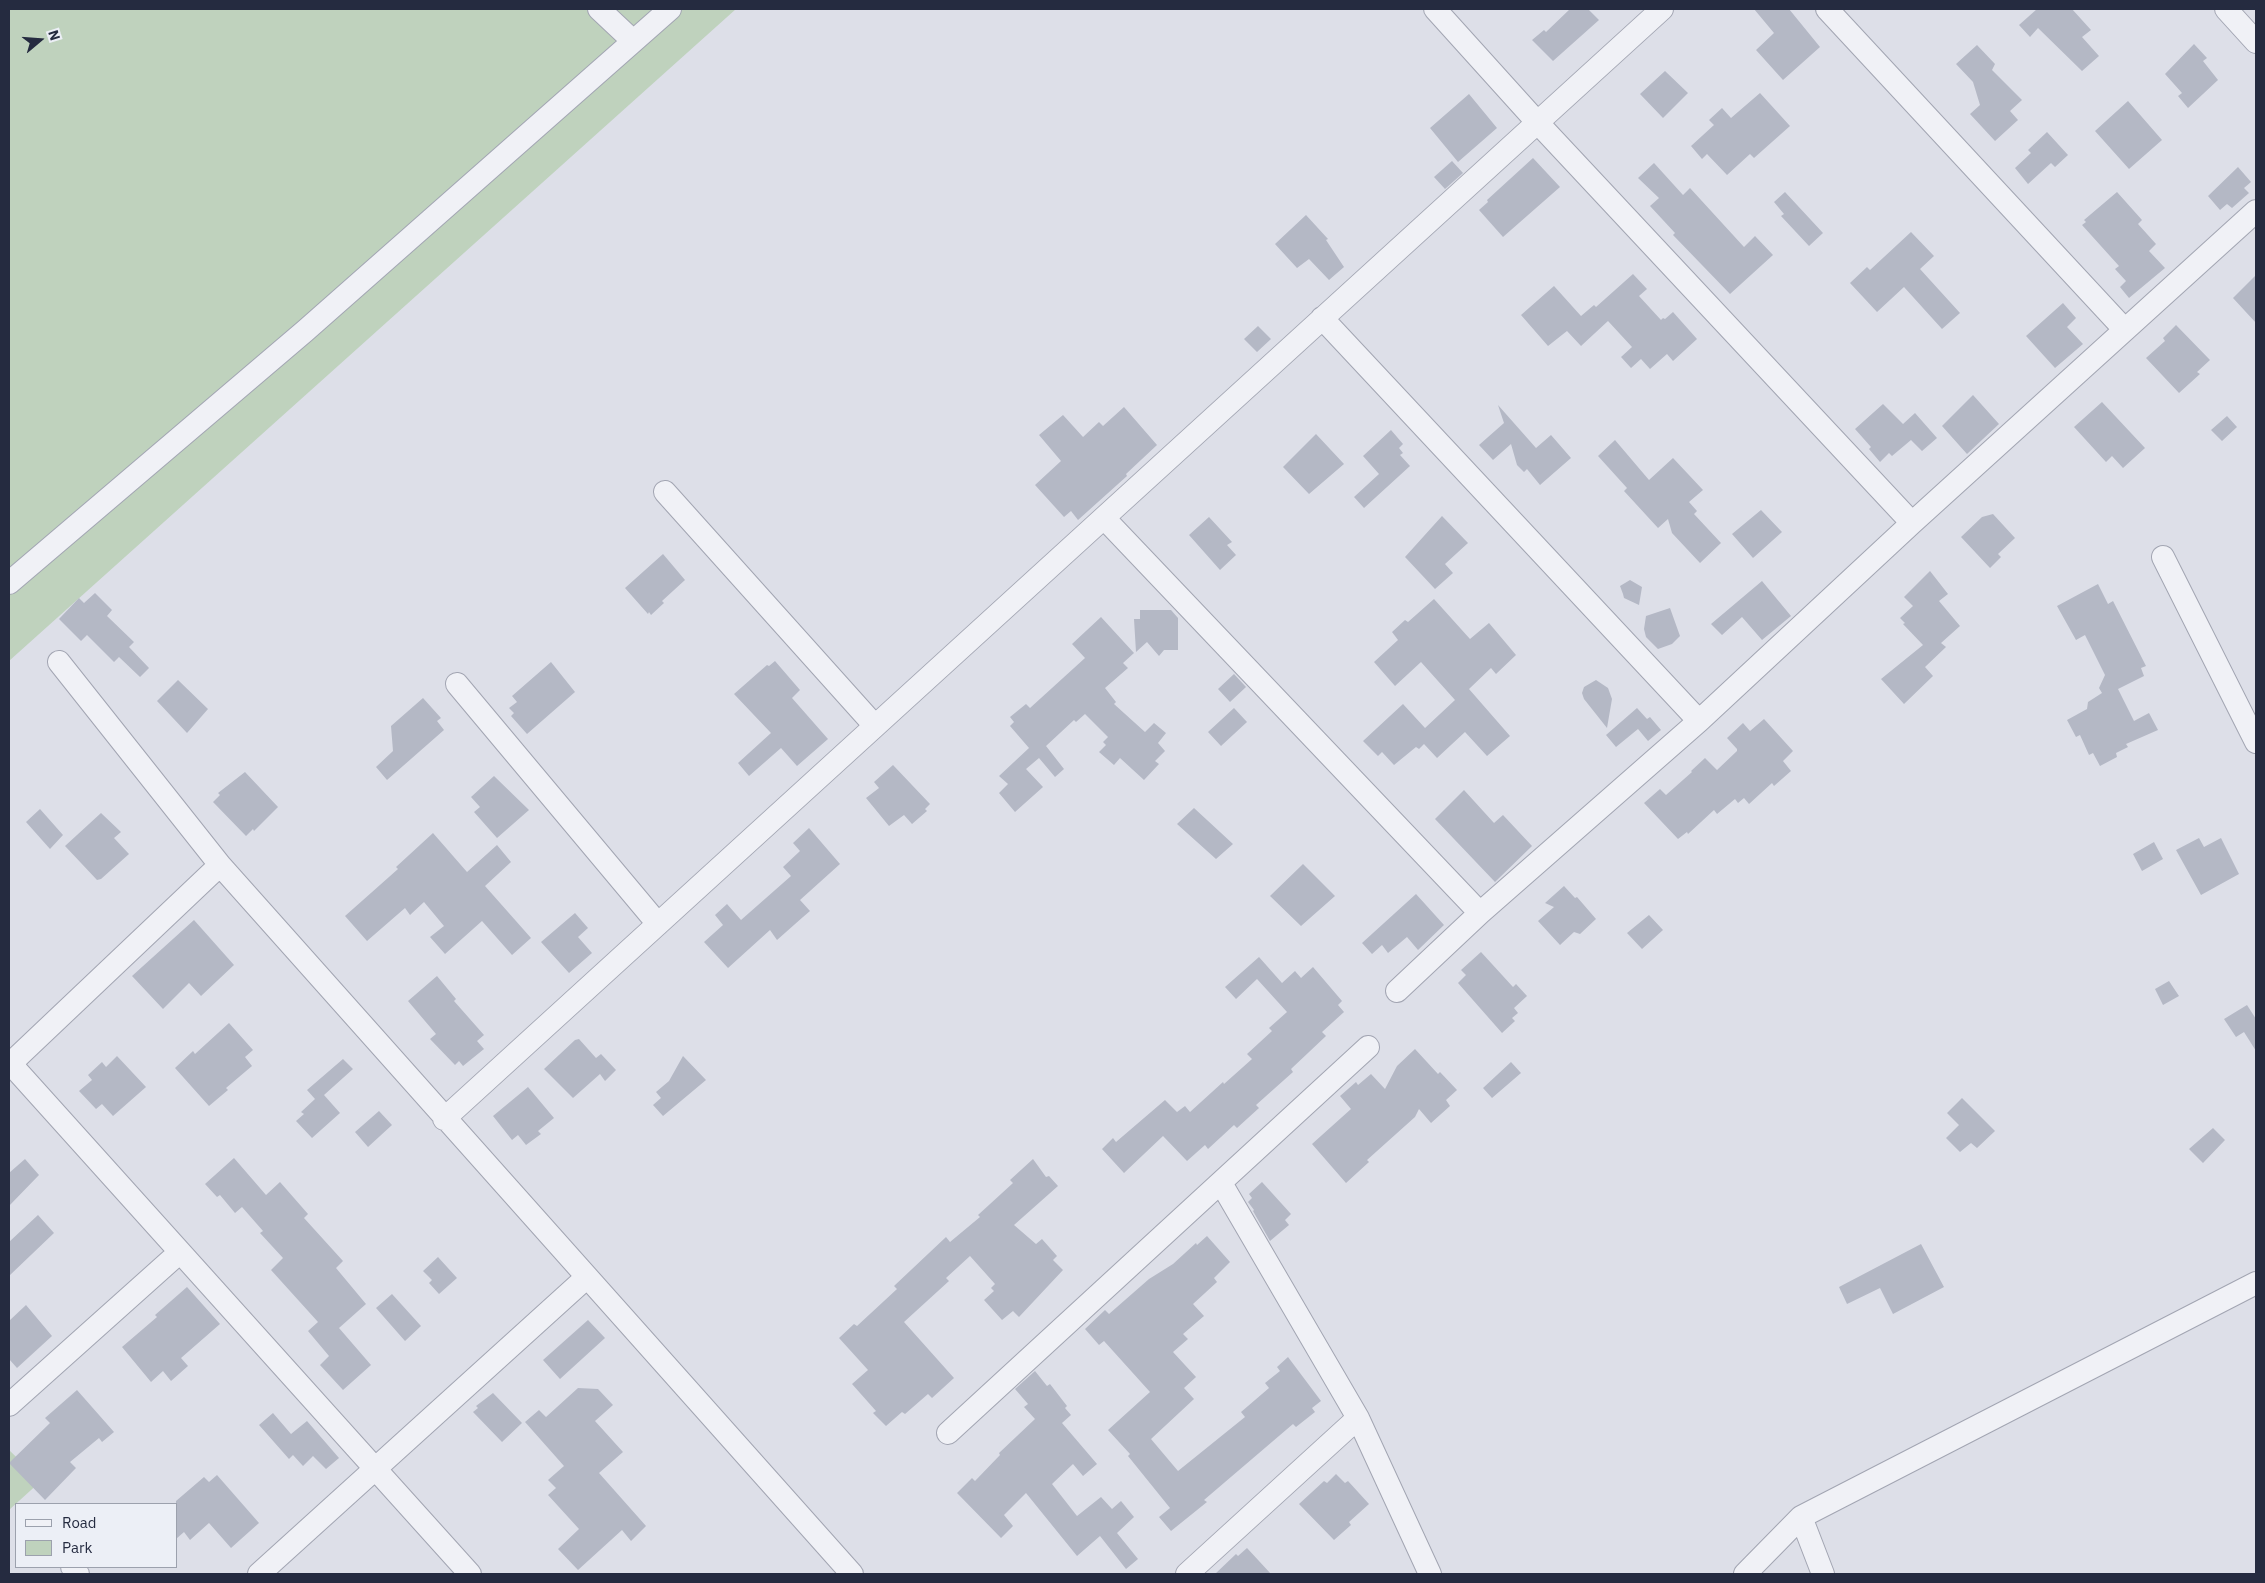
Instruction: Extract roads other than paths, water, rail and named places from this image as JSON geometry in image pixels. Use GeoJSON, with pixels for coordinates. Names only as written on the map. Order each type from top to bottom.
{"type":"FeatureCollection","features":[{"type":"Feature","properties":{"kind":"street"},"geometry":{"type":"LineString","coordinates":[[599,9],[633,41]]}},
{"type":"Feature","properties":{"kind":"street"},"geometry":{"type":"LineString","coordinates":[[9,583],[305,331],[670,9]]}},
{"type":"Feature","properties":{"kind":"street"},"geometry":{"type":"LineString","coordinates":[[1435,9],[1537,122],[1912,523]]}},
{"type":"Feature","properties":{"kind":"street"},"geometry":{"type":"LineString","coordinates":[[444,1119],[1662,9]]}},
{"type":"Feature","properties":{"kind":"street"},"geometry":{"type":"LineString","coordinates":[[1827,9],[2126,330]]}},
{"type":"Feature","properties":{"kind":"street"},"geometry":{"type":"LineString","coordinates":[[2226,9],[2256,42]]}},
{"type":"Feature","properties":{"kind":"street"},"geometry":{"type":"LineString","coordinates":[[1397,991],[1480,914],[1698,721],[1912,523],[2256,211]]}},
{"type":"Feature","properties":{"kind":"street"},"geometry":{"type":"LineString","coordinates":[[1322,318],[1698,721]]}},
{"type":"Feature","properties":{"kind":"street"},"geometry":{"type":"LineString","coordinates":[[665,492],[875,726]]}},
{"type":"Feature","properties":{"kind":"street"},"geometry":{"type":"LineString","coordinates":[[1104,518],[1480,914]]}},
{"type":"Feature","properties":{"kind":"street"},"geometry":{"type":"LineString","coordinates":[[2163,557],[2256,742]]}},
{"type":"Feature","properties":{"kind":"street"},"geometry":{"type":"LineString","coordinates":[[59,662],[220,865],[444,1119],[852,1574]]}},
{"type":"Feature","properties":{"kind":"street"},"geometry":{"type":"LineString","coordinates":[[457,684],[658,924]]}},
{"type":"Feature","properties":{"kind":"street"},"geometry":{"type":"LineString","coordinates":[[220,865],[9,1064],[470,1574]]}},
{"type":"Feature","properties":{"kind":"street"},"geometry":{"type":"LineString","coordinates":[[948,1433],[1368,1047]]}},
{"type":"Feature","properties":{"kind":"street"},"geometry":{"type":"LineString","coordinates":[[1221,1183],[1358,1418],[1430,1574]]}},
{"type":"Feature","properties":{"kind":"street"},"geometry":{"type":"LineString","coordinates":[[9,1405],[180,1252]]}},
{"type":"Feature","properties":{"kind":"street"},"geometry":{"type":"LineString","coordinates":[[259,1574],[587,1277]]}},
{"type":"Feature","properties":{"kind":"street"},"geometry":{"type":"LineString","coordinates":[[1745,1574],[1801,1517],[2256,1283]]}},
{"type":"Feature","properties":{"kind":"street"},"geometry":{"type":"LineString","coordinates":[[1187,1574],[1358,1418]]}},
{"type":"Feature","properties":{"kind":"street"},"geometry":{"type":"LineString","coordinates":[[1801,1517],[1823,1574]]}}]}
